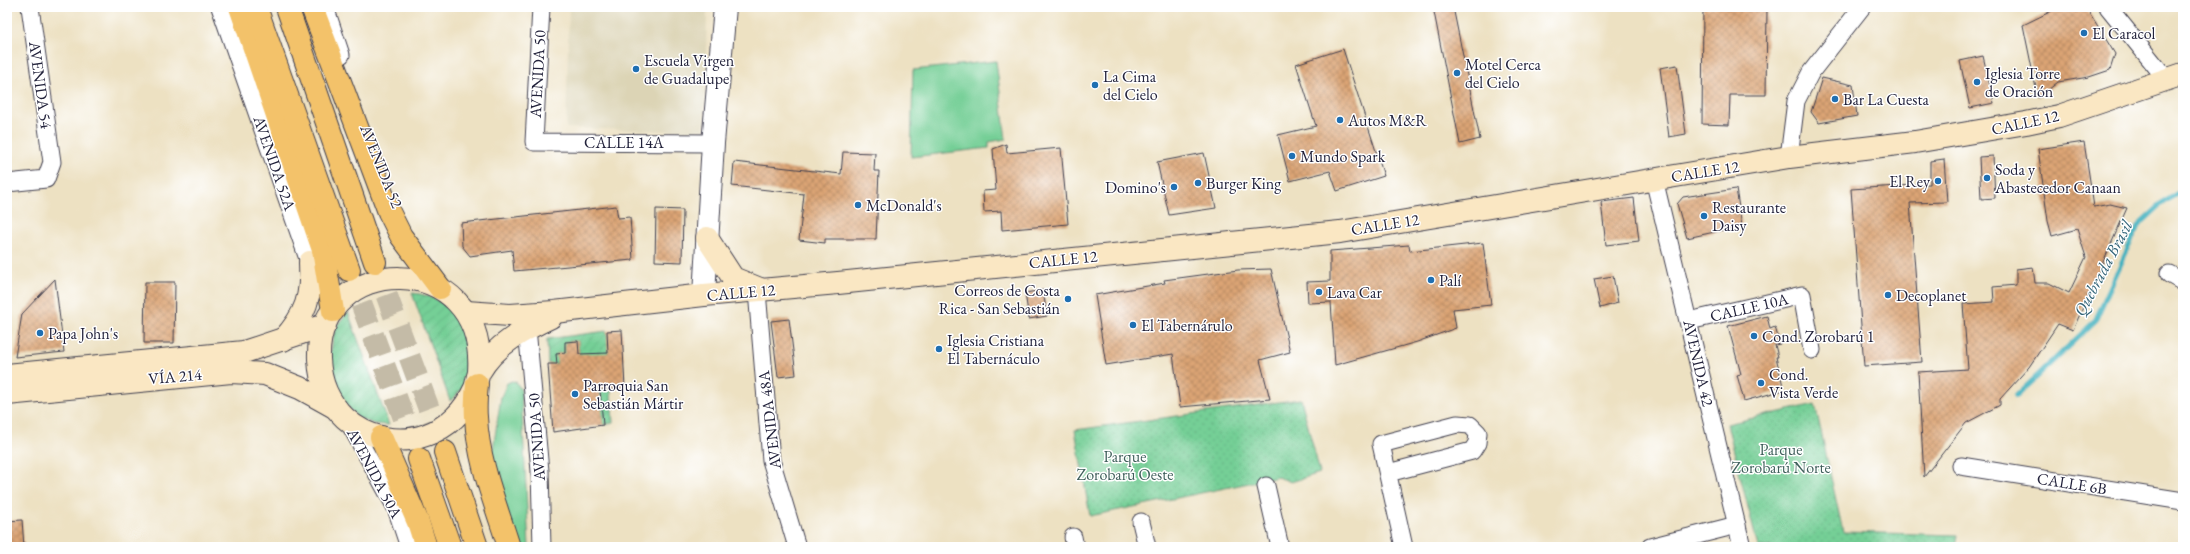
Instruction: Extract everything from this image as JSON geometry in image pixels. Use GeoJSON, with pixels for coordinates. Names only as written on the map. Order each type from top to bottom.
{"type":"FeatureCollection","features":[{"type":"Feature","properties":{"kind":"highway"},"geometry":{"type":"LineString","coordinates":[[240,7],[323,250],[329,319]]}},
{"type":"Feature","properties":{"kind":"highway"},"geometry":{"type":"LineString","coordinates":[[256,7],[349,270]]}},
{"type":"Feature","properties":{"kind":"highway"},"geometry":{"type":"LineString","coordinates":[[287,7],[375,262]]}},
{"type":"Feature","properties":{"kind":"highway"},"geometry":{"type":"LineString","coordinates":[[312,7],[389,212],[401,236],[440,288]]}},
{"type":"Feature","properties":{"kind":"highway"},"geometry":{"type":"LineString","coordinates":[[478,378],[476,417],[480,445],[487,480],[510,547]]}},
{"type":"Feature","properties":{"kind":"highway"},"geometry":{"type":"LineString","coordinates":[[381,437],[418,522],[426,547]]}},
{"type":"Feature","properties":{"kind":"highway"},"geometry":{"type":"LineString","coordinates":[[445,452],[477,547]]}},
{"type":"Feature","properties":{"kind":"highway"},"geometry":{"type":"LineString","coordinates":[[419,459],[450,547]]}},
{"type":"Feature","properties":{"kind":"main road","name":"CALLE 12"},"geometry":{"type":"LineString","coordinates":[[466,312],[532,314],[704,295],[1340,232],[1789,157],[1915,142],[2026,123],[2059,116],[2175,77]]}},
{"type":"Feature","properties":{"kind":"main road"},"geometry":{"type":"LineString","coordinates":[[708,238],[733,278],[760,290]]}},
{"type":"Feature","properties":{"kind":"main road"},"geometry":{"type":"LineString","coordinates":[[283,340],[297,324],[307,305],[311,284],[310,262]]}},
{"type":"Feature","properties":{"kind":"main road"},"geometry":{"type":"LineString","coordinates":[[342,415],[322,382],[319,368],[319,353],[329,319],[354,291],[382,279],[412,278],[440,288],[458,303],[466,312],[474,326],[478,341],[478,378]]}},
{"type":"Feature","properties":{"kind":"main road","name":"CALLE 12"},"geometry":{"type":"LineString","coordinates":[[381,437],[410,439],[439,430],[462,410],[478,378],[493,355],[527,328],[551,316],[576,309]]}},
{"type":"Feature","properties":{"kind":"main road","name":"VÍA 214"},"geometry":{"type":"LineString","coordinates":[[7,375],[244,352],[283,340],[329,319]]}},
{"type":"Feature","properties":{"kind":"main road","name":"VÍA 214"},"geometry":{"type":"LineString","coordinates":[[7,394],[231,372],[265,374],[300,388],[369,434],[381,437]]}},
{"type":"Feature","properties":{"kind":"street","name":"AVENIDA 54"},"geometry":{"type":"LineString","coordinates":[[7,183],[46,179],[52,162],[30,7]]}},
{"type":"Feature","properties":{"kind":"street","name":"AVENIDA 52A"},"geometry":{"type":"LineString","coordinates":[[220,7],[329,319]]}},
{"type":"Feature","properties":{"kind":"street","name":"AVENIDA 52"},"geometry":{"type":"LineString","coordinates":[[325,7],[386,186],[407,226],[466,312]]}},
{"type":"Feature","properties":{"kind":"street","name":"AVENIDA 50"},"geometry":{"type":"LineString","coordinates":[[534,142],[541,7]]}},
{"type":"Feature","properties":{"kind":"street"},"geometry":{"type":"LineString","coordinates":[[704,295],[713,143],[725,7]]}},
{"type":"Feature","properties":{"kind":"street"},"geometry":{"type":"LineString","coordinates":[[1789,157],[1796,101],[1811,72],[1862,7]]}},
{"type":"Feature","properties":{"kind":"street"},"geometry":{"type":"LineString","coordinates":[[2108,7],[2175,77]]}},
{"type":"Feature","properties":{"kind":"street","name":"CALLE 14A"},"geometry":{"type":"LineString","coordinates":[[534,142],[713,143]]}},
{"type":"Feature","properties":{"kind":"street","name":"AVENIDA 42"},"geometry":{"type":"LineString","coordinates":[[1654,179],[1742,547]]}},
{"type":"Feature","properties":{"kind":"street","name":"AVENIDA 48A"},"geometry":{"type":"LineString","coordinates":[[760,290],[771,460],[797,547]]}},
{"type":"Feature","properties":{"kind":"street","name":"CALLE 10A"},"geometry":{"type":"LineString","coordinates":[[1689,321],[1802,295],[1812,350]]}},
{"type":"Feature","properties":{"kind":"street","name":"AVENIDA 50"},"geometry":{"type":"LineString","coordinates":[[527,328],[540,471],[542,547]]}},
{"type":"Feature","properties":{"kind":"street","name":"AVENIDA 50A"},"geometry":{"type":"LineString","coordinates":[[342,415],[396,508],[409,547]]}},
{"type":"Feature","properties":{"kind":"street"},"geometry":{"type":"LineString","coordinates":[[1388,473],[1472,452],[1477,443],[1478,433],[1470,425],[1457,424],[1381,444],[1404,547]]}},
{"type":"Feature","properties":{"kind":"street","name":"CALLE 6B"},"geometry":{"type":"LineString","coordinates":[[1961,466],[2183,500]]}},
{"type":"Feature","properties":{"kind":"street"},"geometry":{"type":"LineString","coordinates":[[1266,486],[1280,547]]}},
{"type":"Feature","properties":{"kind":"street"},"geometry":{"type":"LineString","coordinates":[[1141,522],[1147,547]]}},
{"type":"Feature","properties":{"kind":"street"},"geometry":{"type":"LineString","coordinates":[[1650,547],[1737,525]]}},
{"type":"Feature","properties":{"kind":"shaded area","name":"Escuela Virgen de Guadalupe"},"geometry":{"type":"Polygon","coordinates":[[[569,7],[707,11],[704,132],[566,128],[569,7]]]}},
{"type":"Feature","properties":{"kind":"green space"},"geometry":{"type":"Polygon","coordinates":[[[996,61],[1006,139],[989,142],[989,148],[911,157],[913,70],[996,61]]]}},
{"type":"Feature","properties":{"kind":"green space"},"geometry":{"type":"Polygon","coordinates":[[[412,293],[431,297],[448,308],[452,312],[464,339],[469,358],[468,376],[464,385],[450,401],[412,293]]]}},
{"type":"Feature","properties":{"kind":"green space"},"geometry":{"type":"Polygon","coordinates":[[[348,312],[389,425],[374,424],[358,418],[337,395],[329,363],[334,333],[338,324],[348,312]]]}},
{"type":"Feature","properties":{"kind":"green space"},"geometry":{"type":"Polygon","coordinates":[[[607,331],[613,423],[603,425],[598,363],[579,354],[578,341],[565,342],[565,353],[557,354],[557,364],[548,364],[547,339],[607,331]]]}},
{"type":"Feature","properties":{"kind":"green space"},"geometry":{"type":"Polygon","coordinates":[[[512,381],[516,382],[521,390],[529,547],[518,547],[490,469],[501,397],[507,383],[512,381]]]}},
{"type":"Feature","properties":{"kind":"green space","name":"Parque Zorobarú Oeste"},"geometry":{"type":"Polygon","coordinates":[[[1301,399],[1320,473],[1291,482],[1278,477],[1090,516],[1075,430],[1301,399]]]}},
{"type":"Feature","properties":{"kind":"green space","name":"Parque Zorobarú Norte"},"geometry":{"type":"Polygon","coordinates":[[[1815,404],[1843,532],[1957,535],[1955,547],[1758,547],[1727,424],[1815,404]]]}},
{"type":"Feature","properties":{"kind":"building","name":"Motel Cerca del Cielo"},"geometry":{"type":"Polygon","coordinates":[[[1433,7],[1453,7],[1480,139],[1460,144],[1433,7]]]}},
{"type":"Feature","properties":{"kind":"building"},"geometry":{"type":"Polygon","coordinates":[[[1703,7],[1767,7],[1766,95],[1730,95],[1729,125],[1702,124],[1703,7]]]}},
{"type":"Feature","properties":{"kind":"building"},"geometry":{"type":"Polygon","coordinates":[[[2060,7],[2086,7],[2115,54],[2110,70],[2089,77],[2058,82],[2038,98],[2023,25],[2060,7]]]}},
{"type":"Feature","properties":{"kind":"building","name":"Autos M&R"},"geometry":{"type":"Polygon","coordinates":[[[1343,49],[1384,176],[1337,191],[1330,171],[1290,181],[1278,135],[1316,126],[1296,64],[1343,49]]]}},
{"type":"Feature","properties":{"kind":"building","name":"Iglesia Torre de Oración"},"geometry":{"type":"Polygon","coordinates":[[[1983,56],[1994,103],[1970,108],[1960,61],[1983,56]]]}},
{"type":"Feature","properties":{"kind":"building"},"geometry":{"type":"Polygon","coordinates":[[[1677,65],[1686,134],[1669,137],[1660,68],[1677,65]]]}},
{"type":"Feature","properties":{"kind":"building","name":"Bar La Cuesta"},"geometry":{"type":"Polygon","coordinates":[[[1822,78],[1853,85],[1857,116],[1819,123],[1811,112],[1822,78]]]}},
{"type":"Feature","properties":{"kind":"building"},"geometry":{"type":"Polygon","coordinates":[[[2084,142],[2094,207],[2110,204],[2127,208],[2073,330],[2058,324],[2029,367],[2000,399],[2000,405],[1966,423],[1924,477],[1918,372],[1968,369],[1963,304],[1994,302],[1993,287],[2016,285],[2016,269],[2033,267],[2035,283],[2049,283],[2069,293],[2086,257],[2077,229],[2052,236],[2048,221],[2038,149],[2084,142]]]}},
{"type":"Feature","properties":{"kind":"building"},"geometry":{"type":"Polygon","coordinates":[[[1006,144],[1007,153],[1061,148],[1068,224],[1002,230],[1001,211],[984,212],[983,191],[996,190],[993,149],[1006,144]]]}},
{"type":"Feature","properties":{"kind":"building"},"geometry":{"type":"Polygon","coordinates":[[[843,152],[875,153],[874,171],[879,171],[876,239],[825,239],[825,243],[799,240],[804,194],[732,186],[734,162],[841,174],[843,152]]]}},
{"type":"Feature","properties":{"kind":"building"},"geometry":{"type":"Polygon","coordinates":[[[1204,153],[1216,208],[1169,215],[1157,162],[1204,153]]]}},
{"type":"Feature","properties":{"kind":"building","name":"Soda y Abastecedor Canaan"},"geometry":{"type":"Polygon","coordinates":[[[1993,156],[1995,198],[1981,199],[1979,157],[1993,156]]]}},
{"type":"Feature","properties":{"kind":"building","name":"Decoplanet"},"geometry":{"type":"Polygon","coordinates":[[[1944,159],[1947,202],[1910,203],[1922,362],[1864,366],[1851,189],[1930,184],[1930,161],[1944,159]]]}},
{"type":"Feature","properties":{"kind":"building","name":"Restaurante Daisy"},"geometry":{"type":"Polygon","coordinates":[[[1736,189],[1742,226],[1687,238],[1677,204],[1683,197],[1736,189]]]}},
{"type":"Feature","properties":{"kind":"building"},"geometry":{"type":"Polygon","coordinates":[[[1634,198],[1639,241],[1606,245],[1601,202],[1634,198]]]}},
{"type":"Feature","properties":{"kind":"building"},"geometry":{"type":"Polygon","coordinates":[[[616,206],[618,218],[630,217],[633,260],[514,271],[512,250],[470,256],[462,246],[461,223],[616,206]]]}},
{"type":"Feature","properties":{"kind":"building"},"geometry":{"type":"Polygon","coordinates":[[[656,209],[683,210],[682,262],[655,261],[656,209]]]}},
{"type":"Feature","properties":{"kind":"building"},"geometry":{"type":"Polygon","coordinates":[[[1483,243],[1491,305],[1453,309],[1456,328],[1417,342],[1335,365],[1331,302],[1308,303],[1307,282],[1330,281],[1330,251],[1409,245],[1410,251],[1483,243]]]}},
{"type":"Feature","properties":{"kind":"building"},"geometry":{"type":"Polygon","coordinates":[[[1271,269],[1290,352],[1260,360],[1270,399],[1180,407],[1173,354],[1106,365],[1095,295],[1165,283],[1164,280],[1238,270],[1271,269]]]}},
{"type":"Feature","properties":{"kind":"building"},"geometry":{"type":"Polygon","coordinates":[[[1613,276],[1618,303],[1600,308],[1594,279],[1613,276]]]}},
{"type":"Feature","properties":{"kind":"building","name":"Papa John's"},"geometry":{"type":"Polygon","coordinates":[[[55,279],[64,352],[15,357],[22,314],[55,279]]]}},
{"type":"Feature","properties":{"kind":"building"},"geometry":{"type":"Polygon","coordinates":[[[145,282],[175,282],[174,343],[144,343],[145,282]]]}},
{"type":"Feature","properties":{"kind":"building"},"geometry":{"type":"Polygon","coordinates":[[[1043,290],[1047,316],[1029,319],[1025,293],[1043,290]]]}},
{"type":"Feature","properties":{"kind":"building"},"geometry":{"type":"Polygon","coordinates":[[[1767,316],[1770,329],[1775,327],[1780,344],[1775,345],[1778,357],[1776,357],[1784,390],[1744,401],[1737,375],[1741,374],[1728,326],[1767,316]]]}},
{"type":"Feature","properties":{"kind":"building"},"geometry":{"type":"Polygon","coordinates":[[[789,319],[796,375],[778,377],[771,321],[789,319]]]}},
{"type":"Feature","properties":{"kind":"building","name":"Parroquia San Sebastián Mártir"},"geometry":{"type":"Polygon","coordinates":[[[622,330],[625,388],[600,390],[603,425],[553,432],[548,364],[557,364],[556,354],[565,353],[565,342],[578,341],[579,354],[608,353],[607,331],[622,330]]]}},
{"type":"Feature","properties":{"kind":"building"},"geometry":{"type":"Polygon","coordinates":[[[22,520],[24,547],[7,547],[7,521],[22,520]]]}},
{"type":"Feature","properties":{"kind":"waterway","name":"Quebrada Brasil"},"geometry":{"type":"LineString","coordinates":[[2016,396],[2095,321],[2138,226],[2165,201],[2183,190]]}},
{"type":"Feature","properties":{"kind":"tunnel"},"geometry":{"type":"LineString","coordinates":[[375,264],[445,452]]}},
{"type":"Feature","properties":{"kind":"tunnel"},"geometry":{"type":"LineString","coordinates":[[350,273],[418,456]]}},
{"type":"Feature","properties":{"kind":"place","name":"El Caracol"},"geometry":{"type":"Point","coordinates":[2084,33]}},
{"type":"Feature","properties":{"kind":"place","name":"Escuela Virgen de Guadalupe"},"geometry":{"type":"Point","coordinates":[636,69]}},
{"type":"Feature","properties":{"kind":"place","name":"Motel Cerca del Cielo"},"geometry":{"type":"Point","coordinates":[1457,73]}},
{"type":"Feature","properties":{"kind":"place","name":"Iglesia Torre de Oración"},"geometry":{"type":"Point","coordinates":[1977,82]}},
{"type":"Feature","properties":{"kind":"place","name":"La Cima del Cielo"},"geometry":{"type":"Point","coordinates":[1095,85]}},
{"type":"Feature","properties":{"kind":"place","name":"Bar La Cuesta"},"geometry":{"type":"Point","coordinates":[1835,99]}},
{"type":"Feature","properties":{"kind":"place","name":"Autos M&R"},"geometry":{"type":"Point","coordinates":[1340,120]}},
{"type":"Feature","properties":{"kind":"place","name":"Mundo Spark"},"geometry":{"type":"Point","coordinates":[1292,156]}},
{"type":"Feature","properties":{"kind":"place","name":"Soda y Abastecedor Canaan"},"geometry":{"type":"Point","coordinates":[1987,178]}},
{"type":"Feature","properties":{"kind":"place","name":"El Rey"},"geometry":{"type":"Point","coordinates":[1938,181]}},
{"type":"Feature","properties":{"kind":"place","name":"Burger King"},"geometry":{"type":"Point","coordinates":[1198,183]}},
{"type":"Feature","properties":{"kind":"place","name":"Domino's"},"geometry":{"type":"Point","coordinates":[1174,187]}},
{"type":"Feature","properties":{"kind":"place","name":"McDonald's"},"geometry":{"type":"Point","coordinates":[858,205]}},
{"type":"Feature","properties":{"kind":"place","name":"Restaurante Daisy"},"geometry":{"type":"Point","coordinates":[1704,216]}},
{"type":"Feature","properties":{"kind":"place","name":"Palí"},"geometry":{"type":"Point","coordinates":[1431,280]}},
{"type":"Feature","properties":{"kind":"place","name":"Lava Car"},"geometry":{"type":"Point","coordinates":[1319,292]}},
{"type":"Feature","properties":{"kind":"place","name":"Decoplanet"},"geometry":{"type":"Point","coordinates":[1888,295]}},
{"type":"Feature","properties":{"kind":"place","name":"Correos de Costa Rica - San Sebastián"},"geometry":{"type":"Point","coordinates":[1068,299]}},
{"type":"Feature","properties":{"kind":"place","name":"El Tabernárulo"},"geometry":{"type":"Point","coordinates":[1133,325]}},
{"type":"Feature","properties":{"kind":"place","name":"Papa John's"},"geometry":{"type":"Point","coordinates":[40,333]}},
{"type":"Feature","properties":{"kind":"place","name":"Cond. Zorobarú 1"},"geometry":{"type":"Point","coordinates":[1754,336]}},
{"type":"Feature","properties":{"kind":"place","name":"Iglesia Cristiana El Tabernáculo"},"geometry":{"type":"Point","coordinates":[939,349]}},
{"type":"Feature","properties":{"kind":"place","name":"Cond. Vista Verde"},"geometry":{"type":"Point","coordinates":[1761,383]}},
{"type":"Feature","properties":{"kind":"place","name":"Parroquia San Sebastián Mártir"},"geometry":{"type":"Point","coordinates":[575,394]}}]}
